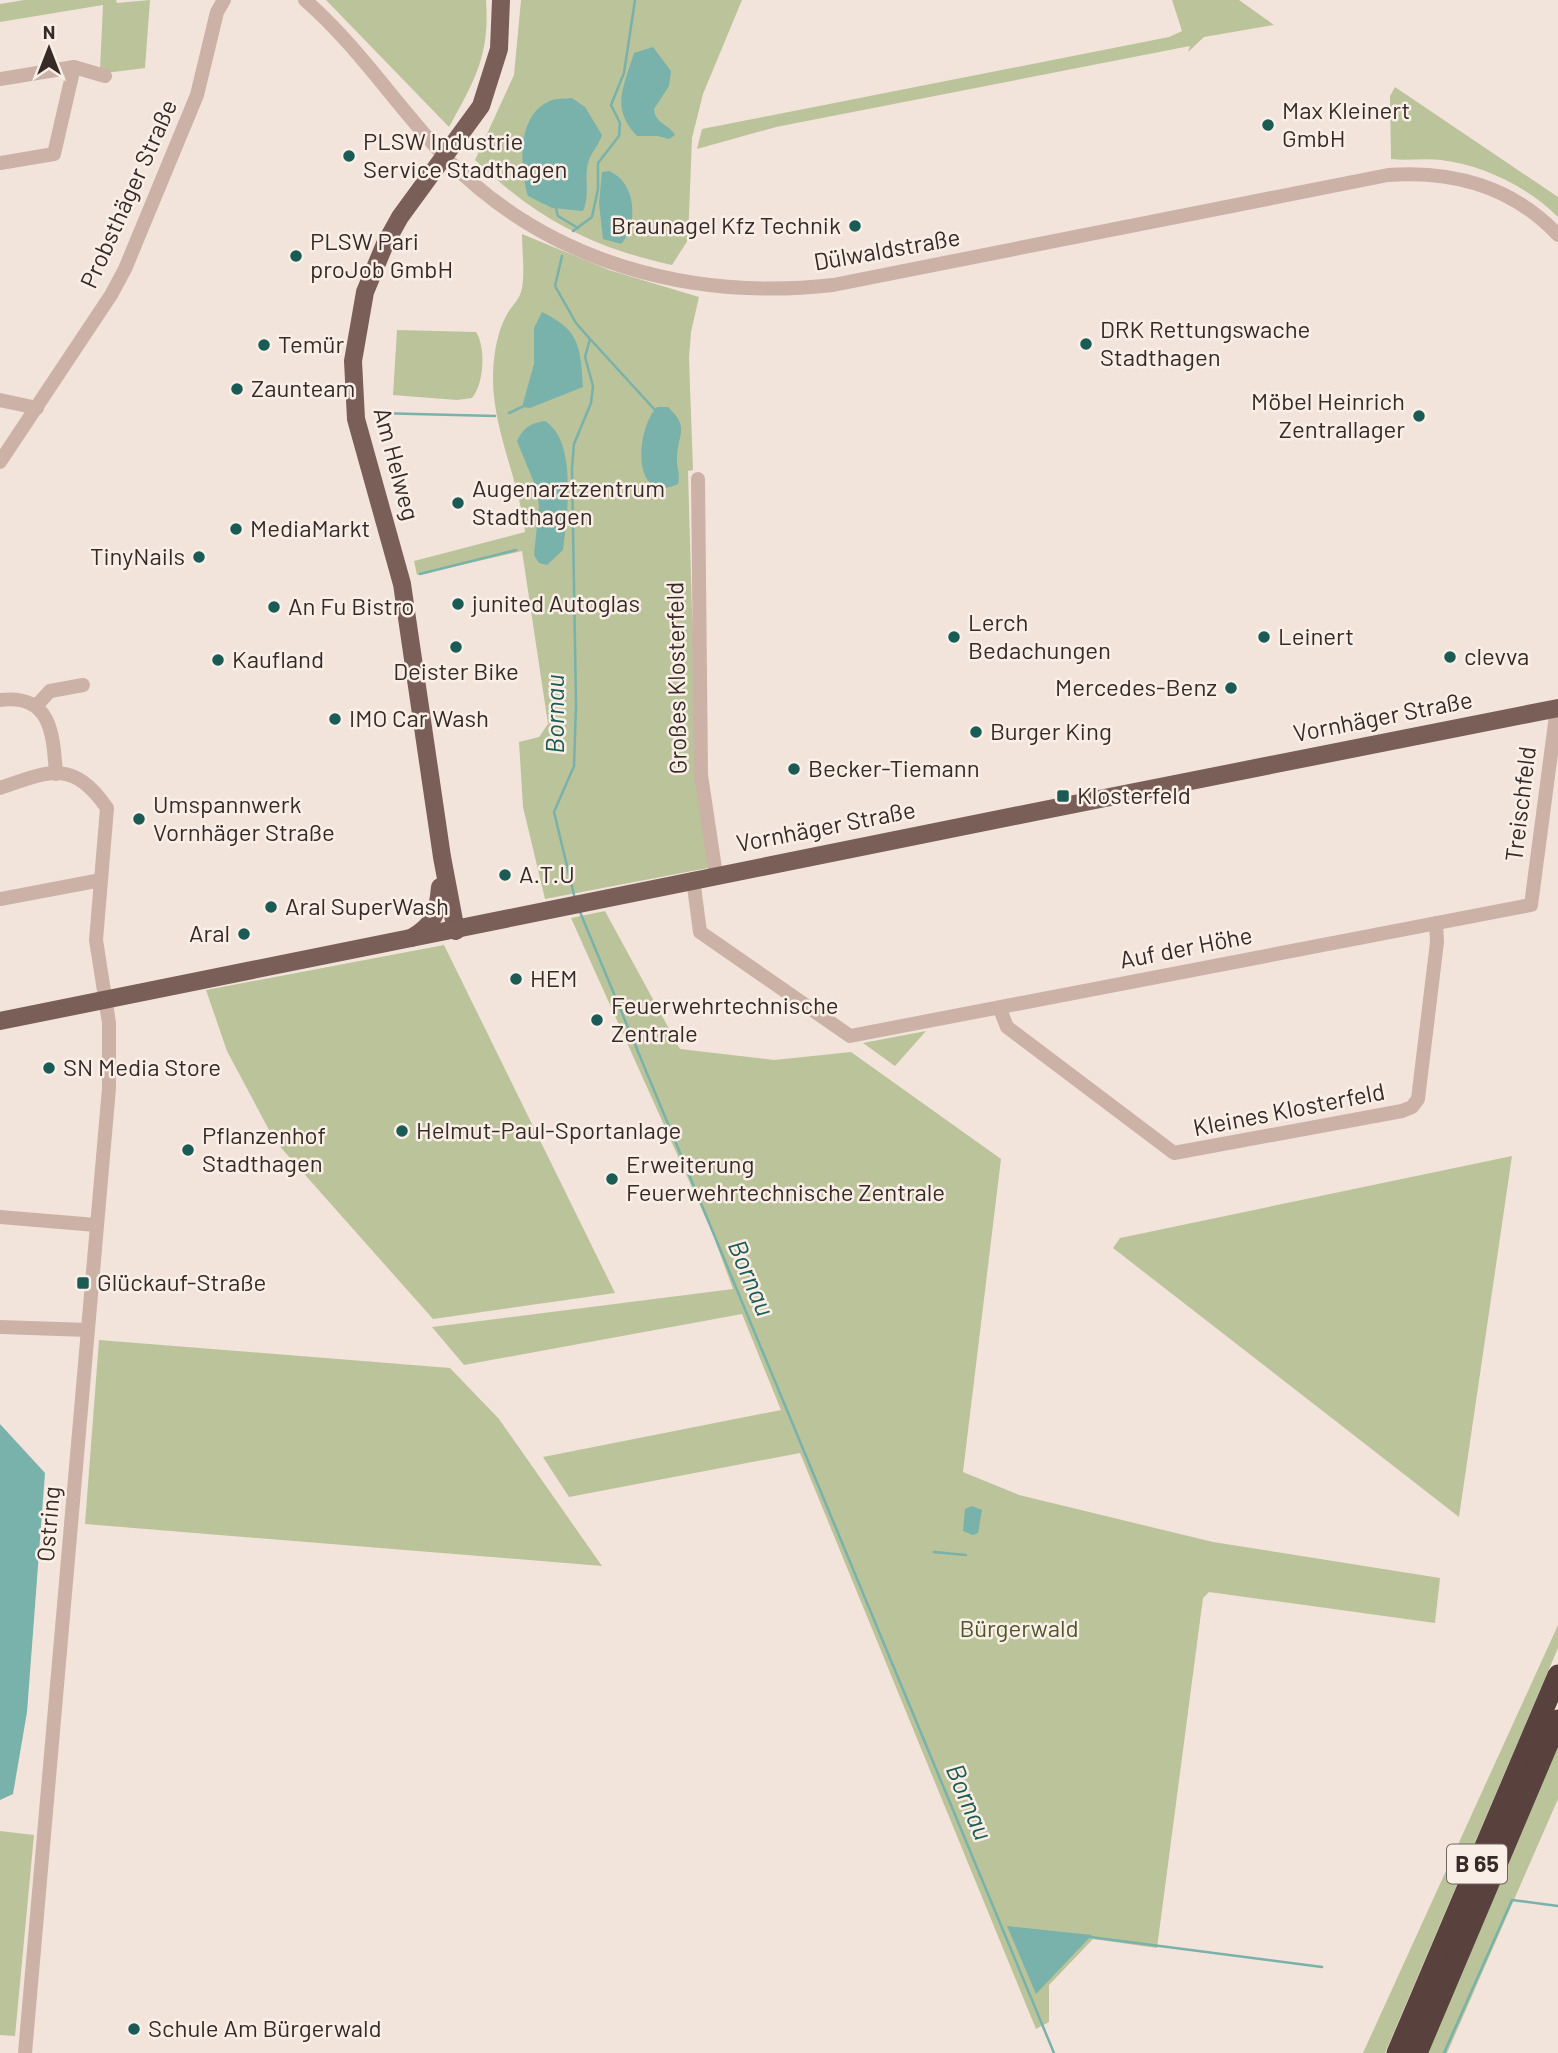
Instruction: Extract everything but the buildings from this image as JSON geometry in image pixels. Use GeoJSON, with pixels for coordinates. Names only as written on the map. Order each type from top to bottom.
{"type":"FeatureCollection","features":[{"type":"Feature","properties":{"kind":"highway","name":"B 65"},"geometry":{"type":"LineString","coordinates":[[1397,2053],[1558,1675]]}},
{"type":"Feature","properties":{"kind":"highway","name":"B 65"},"geometry":{"type":"LineString","coordinates":[[1417,2053],[1558,1720]]}},
{"type":"Feature","properties":{"kind":"main road","name":"Am Helweg"},"geometry":{"type":"LineString","coordinates":[[456,931],[442,857],[402,584],[384,515],[361,445],[353,380],[358,321],[376,261],[400,217],[481,106],[499,49],[501,0]]}},
{"type":"Feature","properties":{"kind":"main road","name":"Vornhäger Straße"},"geometry":{"type":"LineString","coordinates":[[0,1021],[105,998],[456,931],[693,879],[1558,708]]}},
{"type":"Feature","properties":{"kind":"main road"},"geometry":{"type":"LineString","coordinates":[[405,941],[424,931],[438,911],[442,857]]}},
{"type":"Feature","properties":{"kind":"street","name":"Probsthäger Straße"},"geometry":{"type":"LineString","coordinates":[[0,462],[111,295],[125,269],[197,95],[218,12],[224,0]]}},
{"type":"Feature","properties":{"kind":"street","name":"Dülwaldstraße"},"geometry":{"type":"LineString","coordinates":[[305,0],[379,75],[446,157],[523,221],[584,253],[649,275],[711,287],[752,290],[833,285],[1402,174],[1444,175],[1498,190],[1523,205],[1558,235]]}},
{"type":"Feature","properties":{"kind":"street"},"geometry":{"type":"LineString","coordinates":[[0,163],[54,154],[74,67]]}},
{"type":"Feature","properties":{"kind":"street"},"geometry":{"type":"LineString","coordinates":[[0,79],[74,67],[105,76]]}},
{"type":"Feature","properties":{"kind":"street"},"geometry":{"type":"LineString","coordinates":[[0,400],[37,408]]}},
{"type":"Feature","properties":{"kind":"street","name":"Großes Klosterfeld"},"geometry":{"type":"LineString","coordinates":[[698,479],[701,775],[716,875]]}},
{"type":"Feature","properties":{"kind":"street"},"geometry":{"type":"LineString","coordinates":[[37,705],[50,691],[83,685]]}},
{"type":"Feature","properties":{"kind":"street"},"geometry":{"type":"LineString","coordinates":[[0,700],[30,701],[37,705],[46,720],[56,774]]}},
{"type":"Feature","properties":{"kind":"street","name":"Treischfeld"},"geometry":{"type":"LineString","coordinates":[[1531,905],[1558,708]]}},
{"type":"Feature","properties":{"kind":"street"},"geometry":{"type":"LineString","coordinates":[[0,788],[56,774],[80,778],[91,786],[107,808],[96,940],[105,998]]}},
{"type":"Feature","properties":{"kind":"street","name":"Auf der Höhe"},"geometry":{"type":"LineString","coordinates":[[693,879],[700,932],[850,1036],[1531,905]]}},
{"type":"Feature","properties":{"kind":"street"},"geometry":{"type":"LineString","coordinates":[[0,899],[101,880]]}},
{"type":"Feature","properties":{"kind":"street","name":"Kleines Klosterfeld"},"geometry":{"type":"LineString","coordinates":[[1000,1009],[1007,1027],[1174,1153],[1402,1111],[1412,1107],[1418,1098],[1437,942],[1436,923]]}},
{"type":"Feature","properties":{"kind":"street","name":"Ostring"},"geometry":{"type":"LineString","coordinates":[[25,2053],[109,1088],[109,1034],[105,998]]}},
{"type":"Feature","properties":{"kind":"street"},"geometry":{"type":"LineString","coordinates":[[0,1217],[96,1226]]}},
{"type":"Feature","properties":{"kind":"street"},"geometry":{"type":"LineString","coordinates":[[0,1327],[88,1330]]}},
{"type":"Feature","properties":{"kind":"green space"},"geometry":{"type":"Polygon","coordinates":[[[24,0],[116,0],[117,3],[150,0],[145,68],[106,73],[100,70],[103,5],[0,22],[0,4],[24,0]]]}},
{"type":"Feature","properties":{"kind":"green space"},"geometry":{"type":"Polygon","coordinates":[[[326,0],[486,0],[486,36],[479,66],[449,127],[326,0]]]}},
{"type":"Feature","properties":{"kind":"green space"},"geometry":{"type":"Polygon","coordinates":[[[521,0],[742,0],[703,94],[692,138],[688,240],[672,265],[615,249],[566,228],[520,198],[475,160],[514,75],[521,0]]]}},
{"type":"Feature","properties":{"kind":"green space"},"geometry":{"type":"Polygon","coordinates":[[[1172,0],[1239,0],[1274,25],[1204,37],[1188,52],[1190,46],[776,127],[697,149],[702,129],[1169,37],[1182,31],[1172,0]]]}},
{"type":"Feature","properties":{"kind":"green space"},"geometry":{"type":"Polygon","coordinates":[[[1395,87],[1558,197],[1558,217],[1533,196],[1489,172],[1441,160],[1391,159],[1390,96],[1395,87]]]}},
{"type":"Feature","properties":{"kind":"green space"},"geometry":{"type":"Polygon","coordinates":[[[522,234],[609,270],[699,297],[691,332],[689,358],[693,470],[688,471],[692,611],[708,868],[545,899],[523,807],[519,742],[539,737],[548,724],[522,551],[417,575],[414,561],[525,532],[497,417],[493,379],[494,355],[500,331],[522,288],[522,234]]]}},
{"type":"Feature","properties":{"kind":"green space"},"geometry":{"type":"Polygon","coordinates":[[[397,330],[476,332],[481,347],[482,365],[479,384],[472,398],[457,400],[393,395],[397,330]]]}},
{"type":"Feature","properties":{"kind":"green space","name":"Bürgerwald"},"geometry":{"type":"Polygon","coordinates":[[[605,911],[680,1049],[774,1060],[851,1052],[1001,1159],[963,1472],[1019,1495],[1213,1542],[1440,1578],[1435,1623],[1209,1592],[1203,1598],[1157,1948],[1093,1939],[1049,1985],[1049,2022],[1036,2029],[800,1453],[569,1497],[543,1457],[781,1410],[742,1314],[464,1365],[432,1327],[733,1289],[712,1232],[571,918],[605,911]]]}},
{"type":"Feature","properties":{"kind":"green space","name":"Helmut-Paul-Sportanlage"},"geometry":{"type":"Polygon","coordinates":[[[444,945],[615,1293],[433,1319],[275,1141],[227,1051],[206,990],[444,945]]]}},
{"type":"Feature","properties":{"kind":"green space"},"geometry":{"type":"Polygon","coordinates":[[[926,1031],[895,1066],[863,1043],[926,1031]]]}},
{"type":"Feature","properties":{"kind":"green space"},"geometry":{"type":"Polygon","coordinates":[[[1512,1156],[1459,1517],[1113,1248],[1120,1238],[1512,1156]]]}},
{"type":"Feature","properties":{"kind":"green space"},"geometry":{"type":"Polygon","coordinates":[[[99,1340],[450,1368],[499,1419],[602,1566],[85,1524],[99,1340]]]}},
{"type":"Feature","properties":{"kind":"green space"},"geometry":{"type":"Polygon","coordinates":[[[1558,1625],[1558,1648],[1385,2053],[1363,2053],[1558,1625]]]}},
{"type":"Feature","properties":{"kind":"green space"},"geometry":{"type":"Polygon","coordinates":[[[1558,1745],[1558,1799],[1447,2053],[1427,2053],[1558,1745]]]}},
{"type":"Feature","properties":{"kind":"green space"},"geometry":{"type":"Polygon","coordinates":[[[0,1831],[34,1835],[15,2036],[0,2035],[0,1831]]]}},
{"type":"Feature","properties":{"kind":"water"},"geometry":{"type":"Polygon","coordinates":[[[653,47],[671,71],[669,86],[654,109],[657,118],[675,135],[669,139],[637,136],[624,116],[622,106],[623,86],[634,53],[653,47]]]}},
{"type":"Feature","properties":{"kind":"water"},"geometry":{"type":"Polygon","coordinates":[[[572,98],[585,107],[602,135],[587,166],[583,211],[552,208],[528,196],[523,171],[523,143],[531,118],[539,108],[550,101],[572,98]]]}},
{"type":"Feature","properties":{"kind":"water"},"geometry":{"type":"Polygon","coordinates":[[[609,171],[625,184],[632,204],[631,226],[621,244],[603,239],[599,203],[602,172],[609,171]]]}},
{"type":"Feature","properties":{"kind":"water"},"geometry":{"type":"Polygon","coordinates":[[[542,312],[564,326],[576,342],[583,387],[530,408],[522,407],[534,364],[534,328],[542,312]]]}},
{"type":"Feature","properties":{"kind":"water"},"geometry":{"type":"Polygon","coordinates":[[[657,407],[668,407],[681,426],[677,457],[678,484],[663,488],[652,485],[642,463],[644,433],[649,418],[657,407]]]}},
{"type":"Feature","properties":{"kind":"water"},"geometry":{"type":"Polygon","coordinates":[[[545,421],[555,431],[562,445],[568,481],[563,550],[547,565],[539,563],[534,555],[539,506],[537,490],[517,441],[528,427],[545,421]]]}},
{"type":"Feature","properties":{"kind":"water"},"geometry":{"type":"Polygon","coordinates":[[[0,1424],[45,1473],[27,1712],[13,1794],[0,1800],[0,1424]]]}},
{"type":"Feature","properties":{"kind":"water"},"geometry":{"type":"Polygon","coordinates":[[[972,1506],[982,1510],[978,1533],[973,1535],[963,1531],[965,1509],[972,1506]]]}},
{"type":"Feature","properties":{"kind":"water"},"geometry":{"type":"Polygon","coordinates":[[[1007,1926],[1092,1935],[1036,1994],[1007,1926]]]}},
{"type":"Feature","properties":{"kind":"waterway","name":"Bornau"},"geometry":{"type":"LineString","coordinates":[[573,231],[592,217],[598,189],[598,163],[619,136],[620,123],[611,105],[624,73],[635,0]]}},
{"type":"Feature","properties":{"kind":"waterway"},"geometry":{"type":"LineString","coordinates":[[556,209],[558,216],[578,228]]}},
{"type":"Feature","properties":{"kind":"waterway","name":"Bornau"},"geometry":{"type":"LineString","coordinates":[[562,256],[555,286],[576,323],[590,339],[585,357],[593,386],[591,403],[574,444],[572,468],[576,704],[574,766],[554,812],[575,899]]}},
{"type":"Feature","properties":{"kind":"waterway"},"geometry":{"type":"LineString","coordinates":[[591,340],[655,410]]}},
{"type":"Feature","properties":{"kind":"waterway"},"geometry":{"type":"LineString","coordinates":[[509,413],[522,407]]}},
{"type":"Feature","properties":{"kind":"waterway"},"geometry":{"type":"LineString","coordinates":[[375,413],[495,416]]}},
{"type":"Feature","properties":{"kind":"waterway"},"geometry":{"type":"LineString","coordinates":[[420,574],[516,550]]}},
{"type":"Feature","properties":{"kind":"waterway","name":"Bornau"},"geometry":{"type":"LineString","coordinates":[[580,912],[1054,2053]]}},
{"type":"Feature","properties":{"kind":"waterway"},"geometry":{"type":"LineString","coordinates":[[934,1552],[966,1555]]}},
{"type":"Feature","properties":{"kind":"waterway"},"geometry":{"type":"LineString","coordinates":[[1444,2053],[1512,1900],[1558,1906]]}},
{"type":"Feature","properties":{"kind":"waterway"},"geometry":{"type":"LineString","coordinates":[[1090,1937],[1322,1967]]}},
{"type":"Feature","properties":{"kind":"place","name":"Max Kleinert GmbH"},"geometry":{"type":"Point","coordinates":[1268,125]}},
{"type":"Feature","properties":{"kind":"place","name":"PLSW Industrie Service Stadthagen"},"geometry":{"type":"Point","coordinates":[349,156]}},
{"type":"Feature","properties":{"kind":"place","name":"Braunagel Kfz Technik"},"geometry":{"type":"Point","coordinates":[855,226]}},
{"type":"Feature","properties":{"kind":"place","name":"PLSW Pari proJob GmbH"},"geometry":{"type":"Point","coordinates":[296,256]}},
{"type":"Feature","properties":{"kind":"place","name":"DRK Rettungswache Stadthagen"},"geometry":{"type":"Point","coordinates":[1086,344]}},
{"type":"Feature","properties":{"kind":"place","name":"Temür"},"geometry":{"type":"Point","coordinates":[264,345]}},
{"type":"Feature","properties":{"kind":"place","name":"Zaunteam"},"geometry":{"type":"Point","coordinates":[237,389]}},
{"type":"Feature","properties":{"kind":"place","name":"Möbel Heinrich Zentrallager"},"geometry":{"type":"Point","coordinates":[1419,416]}},
{"type":"Feature","properties":{"kind":"place","name":"Augenarztzentrum Stadthagen"},"geometry":{"type":"Point","coordinates":[458,503]}},
{"type":"Feature","properties":{"kind":"place","name":"MediaMarkt"},"geometry":{"type":"Point","coordinates":[236,529]}},
{"type":"Feature","properties":{"kind":"place","name":"TinyNails"},"geometry":{"type":"Point","coordinates":[199,557]}},
{"type":"Feature","properties":{"kind":"place","name":"junited Autoglas"},"geometry":{"type":"Point","coordinates":[458,604]}},
{"type":"Feature","properties":{"kind":"place","name":"An Fu Bistro"},"geometry":{"type":"Point","coordinates":[274,607]}},
{"type":"Feature","properties":{"kind":"place","name":"Lerch Bedachungen"},"geometry":{"type":"Point","coordinates":[954,637]}},
{"type":"Feature","properties":{"kind":"place","name":"Leinert"},"geometry":{"type":"Point","coordinates":[1264,637]}},
{"type":"Feature","properties":{"kind":"place","name":"Deister Bike"},"geometry":{"type":"Point","coordinates":[456,647]}},
{"type":"Feature","properties":{"kind":"place","name":"clevva"},"geometry":{"type":"Point","coordinates":[1450,657]}},
{"type":"Feature","properties":{"kind":"place","name":"Kaufland"},"geometry":{"type":"Point","coordinates":[218,660]}},
{"type":"Feature","properties":{"kind":"place","name":"Mercedes-Benz"},"geometry":{"type":"Point","coordinates":[1231,688]}},
{"type":"Feature","properties":{"kind":"place","name":"IMO Car Wash"},"geometry":{"type":"Point","coordinates":[335,719]}},
{"type":"Feature","properties":{"kind":"place","name":"Burger King"},"geometry":{"type":"Point","coordinates":[976,732]}},
{"type":"Feature","properties":{"kind":"place","name":"Becker-Tiemann"},"geometry":{"type":"Point","coordinates":[794,769]}},
{"type":"Feature","properties":{"kind":"place","name":"Klosterfeld"},"geometry":{"type":"Point","coordinates":[1063,796]}},
{"type":"Feature","properties":{"kind":"place","name":"Umspannwerk Vornhäger Straße"},"geometry":{"type":"Point","coordinates":[139,819]}},
{"type":"Feature","properties":{"kind":"place","name":"A.T.U"},"geometry":{"type":"Point","coordinates":[505,875]}},
{"type":"Feature","properties":{"kind":"place","name":"Aral SuperWash"},"geometry":{"type":"Point","coordinates":[271,907]}},
{"type":"Feature","properties":{"kind":"place","name":"Aral"},"geometry":{"type":"Point","coordinates":[244,934]}},
{"type":"Feature","properties":{"kind":"place","name":"HEM"},"geometry":{"type":"Point","coordinates":[516,979]}},
{"type":"Feature","properties":{"kind":"place","name":"Feuerwehrtechnische Zentrale"},"geometry":{"type":"Point","coordinates":[597,1020]}},
{"type":"Feature","properties":{"kind":"place","name":"SN Media Store"},"geometry":{"type":"Point","coordinates":[49,1068]}},
{"type":"Feature","properties":{"kind":"place","name":"Helmut-Paul-Sportanlage"},"geometry":{"type":"Point","coordinates":[402,1131]}},
{"type":"Feature","properties":{"kind":"place","name":"Pflanzenhof Stadthagen"},"geometry":{"type":"Point","coordinates":[188,1150]}},
{"type":"Feature","properties":{"kind":"place","name":"Erweiterung Feuerwehrtechnische Zentrale"},"geometry":{"type":"Point","coordinates":[612,1179]}},
{"type":"Feature","properties":{"kind":"place","name":"Glückauf-Straße"},"geometry":{"type":"Point","coordinates":[83,1283]}},
{"type":"Feature","properties":{"kind":"place","name":"Schule Am Bürgerwald"},"geometry":{"type":"Point","coordinates":[134,2029]}}]}
